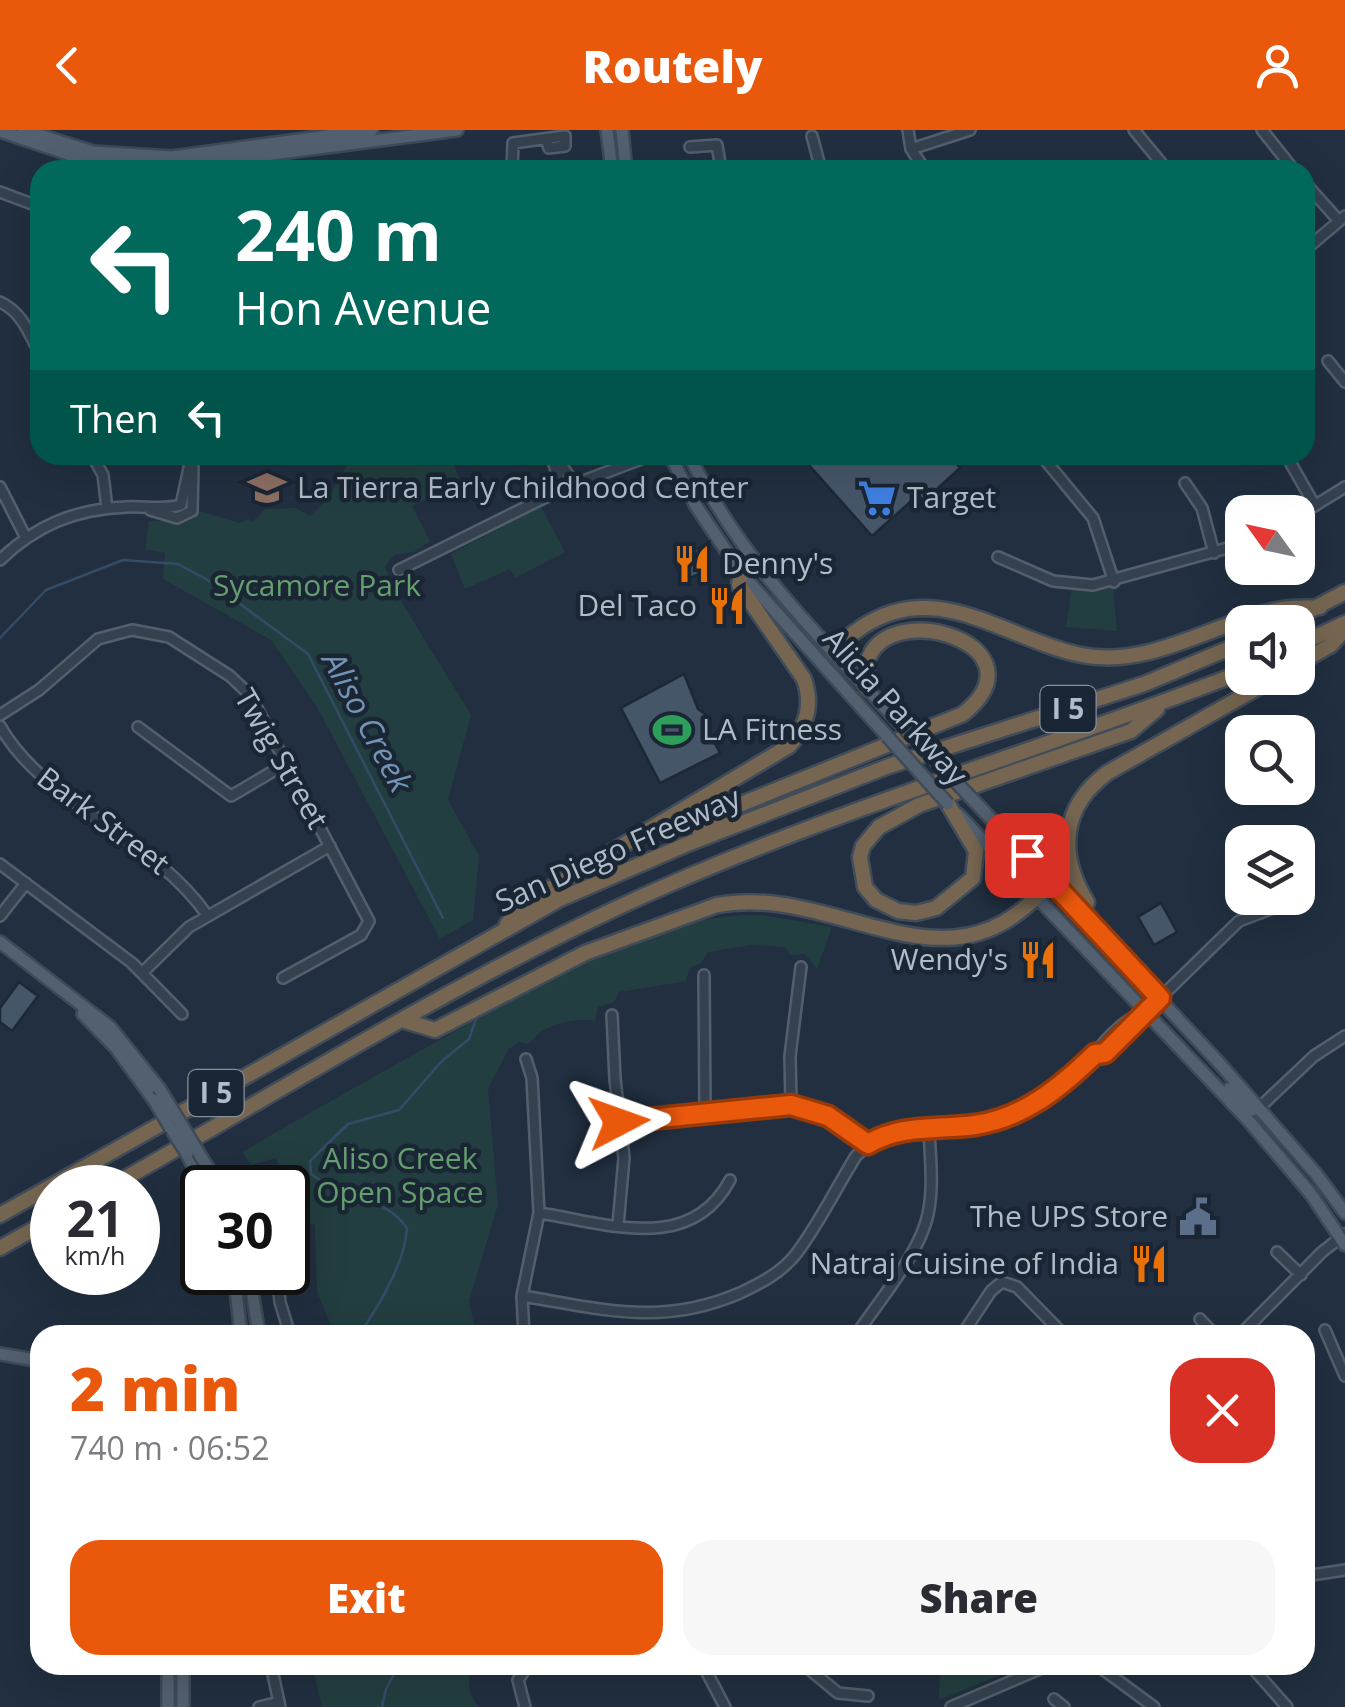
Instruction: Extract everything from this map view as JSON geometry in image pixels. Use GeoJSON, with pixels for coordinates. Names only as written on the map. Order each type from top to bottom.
{"type":"FeatureCollection","features":[{"type":"Feature","properties":{"kind":"highway"},"geometry":{"type":"LineString","coordinates":[[492,937],[526,904],[789,746],[800,734],[807,719],[808,692],[804,679],[740,585],[739,570]]}},
{"type":"Feature","properties":{"kind":"highway"},"geometry":{"type":"LineString","coordinates":[[1315,609],[1345,592]]}},
{"type":"Feature","properties":{"kind":"highway"},"geometry":{"type":"LineString","coordinates":[[836,649],[874,619],[908,607],[940,606],[1081,655],[1139,655],[1282,609],[1320,607]]}},
{"type":"Feature","properties":{"kind":"highway"},"geometry":{"type":"LineString","coordinates":[[1315,638],[1345,626]]}},
{"type":"Feature","properties":{"kind":"highway"},"geometry":{"type":"LineString","coordinates":[[1315,654],[1331,645],[1345,626]]}},
{"type":"Feature","properties":{"kind":"highway"},"geometry":{"type":"LineString","coordinates":[[685,845],[739,805],[963,714],[984,690],[987,675],[982,656],[972,644],[932,631],[907,632],[881,643],[871,652],[866,666],[868,688]]}},
{"type":"Feature","properties":{"kind":"highway","name":"San Diego Freeway"},"geometry":{"type":"LineString","coordinates":[[0,1215],[560,899],[685,845],[889,766],[1144,684],[1225,650]]}},
{"type":"Feature","properties":{"kind":"highway","name":"San Diego Freeway"},"geometry":{"type":"LineString","coordinates":[[149,1165],[496,968],[618,907],[898,793],[1225,679]]}},
{"type":"Feature","properties":{"kind":"highway"},"geometry":{"type":"LineString","coordinates":[[1082,914],[1088,902],[1072,876],[1066,849],[1068,826],[1083,794],[1107,773],[1245,695]]}},
{"type":"Feature","properties":{"kind":"highway"},"geometry":{"type":"LineString","coordinates":[[948,804],[976,851],[973,878],[936,908],[916,913],[885,907],[865,886],[859,866],[863,846],[879,826],[918,805],[1131,731],[1163,703]]}},
{"type":"Feature","properties":{"kind":"highway"},"geometry":{"type":"LineString","coordinates":[[405,1020],[435,1030],[586,952],[717,906],[756,900],[832,914],[903,936],[934,940],[966,936],[994,926],[1039,895],[1051,880]]}},
{"type":"Feature","properties":{"kind":"highway"},"geometry":{"type":"LineString","coordinates":[[0,1248],[30,1231]]}},
{"type":"Feature","properties":{"kind":"main road"},"geometry":{"type":"LineString","coordinates":[[23,130],[93,152],[142,160]]}},
{"type":"Feature","properties":{"kind":"main road"},"geometry":{"type":"LineString","coordinates":[[200,160],[372,130]]}},
{"type":"Feature","properties":{"kind":"main road"},"geometry":{"type":"LineString","coordinates":[[328,137],[456,130]]}},
{"type":"Feature","properties":{"kind":"main road"},"geometry":{"type":"LineString","coordinates":[[607,130],[611,160]]}},
{"type":"Feature","properties":{"kind":"main road"},"geometry":{"type":"LineString","coordinates":[[622,130],[625,160]]}},
{"type":"Feature","properties":{"kind":"main road"},"geometry":{"type":"LineString","coordinates":[[0,131],[86,160]]}},
{"type":"Feature","properties":{"kind":"main road","name":"Alicia Parkway"},"geometry":{"type":"LineString","coordinates":[[675,465],[702,515],[739,570],[948,804],[1039,895],[1256,1129],[1344,1239]]}},
{"type":"Feature","properties":{"kind":"main road","name":"Alicia Parkway"},"geometry":{"type":"LineString","coordinates":[[694,465],[750,557],[1160,998],[1317,1174],[1345,1213]]}},
{"type":"Feature","properties":{"kind":"main road"},"geometry":{"type":"LineString","coordinates":[[739,570],[750,557]]}},
{"type":"Feature","properties":{"kind":"main road"},"geometry":{"type":"LineString","coordinates":[[824,666],[836,649]]}},
{"type":"Feature","properties":{"kind":"main road"},"geometry":{"type":"LineString","coordinates":[[0,942],[110,1027],[157,1094],[199,1165]]}},
{"type":"Feature","properties":{"kind":"main road"},"geometry":{"type":"LineString","coordinates":[[1146,1011],[1160,998]]}},
{"type":"Feature","properties":{"kind":"main road"},"geometry":{"type":"LineString","coordinates":[[1187,1056],[1213,1072],[1251,1110],[1259,1108]]}},
{"type":"Feature","properties":{"kind":"main road"},"geometry":{"type":"LineString","coordinates":[[1256,1129],[1265,1128],[1293,1157],[1317,1174]]}},
{"type":"Feature","properties":{"kind":"main road"},"geometry":{"type":"LineString","coordinates":[[237,1295],[240,1325]]}},
{"type":"Feature","properties":{"kind":"main road"},"geometry":{"type":"LineString","coordinates":[[253,1295],[257,1325]]}},
{"type":"Feature","properties":{"kind":"main road"},"geometry":{"type":"LineString","coordinates":[[0,1354],[30,1359]]}},
{"type":"Feature","properties":{"kind":"main road"},"geometry":{"type":"LineString","coordinates":[[168,1675],[168,1707]]}},
{"type":"Feature","properties":{"kind":"main road"},"geometry":{"type":"LineString","coordinates":[[183,1675],[183,1707]]}},
{"type":"Feature","properties":{"kind":"street"},"geometry":{"type":"LineString","coordinates":[[908,130],[911,150],[918,160]]}},
{"type":"Feature","properties":{"kind":"street"},"geometry":{"type":"LineString","coordinates":[[911,150],[970,130]]}},
{"type":"Feature","properties":{"kind":"street"},"geometry":{"type":"LineString","coordinates":[[1134,130],[1159,160]]}},
{"type":"Feature","properties":{"kind":"street"},"geometry":{"type":"LineString","coordinates":[[1262,130],[1286,160]]}},
{"type":"Feature","properties":{"kind":"street"},"geometry":{"type":"LineString","coordinates":[[812,136],[818,160]]}},
{"type":"Feature","properties":{"kind":"street"},"geometry":{"type":"LineString","coordinates":[[512,160],[513,143],[546,139]]}},
{"type":"Feature","properties":{"kind":"street"},"geometry":{"type":"LineString","coordinates":[[690,148],[717,144],[719,160]]}},
{"type":"Feature","properties":{"kind":"street"},"geometry":{"type":"LineString","coordinates":[[0,192],[30,203]]}},
{"type":"Feature","properties":{"kind":"street"},"geometry":{"type":"LineString","coordinates":[[1315,193],[1342,219],[1315,242]]}},
{"type":"Feature","properties":{"kind":"street"},"geometry":{"type":"LineString","coordinates":[[0,302],[12,307],[30,335]]}},
{"type":"Feature","properties":{"kind":"street"},"geometry":{"type":"LineString","coordinates":[[1328,360],[1345,382]]}},
{"type":"Feature","properties":{"kind":"street"},"geometry":{"type":"LineString","coordinates":[[97,465],[103,476],[107,508]]}},
{"type":"Feature","properties":{"kind":"street"},"geometry":{"type":"LineString","coordinates":[[0,560],[25,536],[65,517],[107,508],[180,505],[185,498],[190,465]]}},
{"type":"Feature","properties":{"kind":"street"},"geometry":{"type":"LineString","coordinates":[[142,507],[177,518],[186,516],[195,504],[192,465]]}},
{"type":"Feature","properties":{"kind":"street"},"geometry":{"type":"LineString","coordinates":[[555,465],[562,489]]}},
{"type":"Feature","properties":{"kind":"street"},"geometry":{"type":"LineString","coordinates":[[560,465],[576,484]]}},
{"type":"Feature","properties":{"kind":"street"},"geometry":{"type":"LineString","coordinates":[[398,570],[562,489],[626,465]]}},
{"type":"Feature","properties":{"kind":"street"},"geometry":{"type":"LineString","coordinates":[[1050,465],[1094,518],[1114,582]]}},
{"type":"Feature","properties":{"kind":"street"},"geometry":{"type":"LineString","coordinates":[[1292,465],[1316,506],[1345,488]]}},
{"type":"Feature","properties":{"kind":"street"},"geometry":{"type":"LineString","coordinates":[[1186,483],[1202,508],[1214,553]]}},
{"type":"Feature","properties":{"kind":"street"},"geometry":{"type":"LineString","coordinates":[[0,487],[25,536]]}},
{"type":"Feature","properties":{"kind":"street"},"geometry":{"type":"LineString","coordinates":[[998,557],[1053,581],[1093,585],[1225,549]]}},
{"type":"Feature","properties":{"kind":"street","name":"Twig Street"},"geometry":{"type":"LineString","coordinates":[[0,715],[39,690],[88,645],[118,632],[146,630],[169,637],[243,686],[369,924],[360,935],[283,978]]}},
{"type":"Feature","properties":{"kind":"street","name":"Bark Street"},"geometry":{"type":"LineString","coordinates":[[0,726],[34,769],[178,878],[207,915]]}},
{"type":"Feature","properties":{"kind":"street"},"geometry":{"type":"LineString","coordinates":[[138,727],[231,796],[287,764]]}},
{"type":"Feature","properties":{"kind":"street"},"geometry":{"type":"LineString","coordinates":[[143,972],[177,936],[207,915],[330,846]]}},
{"type":"Feature","properties":{"kind":"street"},"geometry":{"type":"LineString","coordinates":[[0,864],[143,972],[182,1014]]}},
{"type":"Feature","properties":{"kind":"street"},"geometry":{"type":"LineString","coordinates":[[0,916],[26,883]]}},
{"type":"Feature","properties":{"kind":"street"},"geometry":{"type":"LineString","coordinates":[[1160,998],[1239,921],[1254,915]]}},
{"type":"Feature","properties":{"kind":"street"},"geometry":{"type":"LineString","coordinates":[[791,1105],[790,1056],[801,967]]}},
{"type":"Feature","properties":{"kind":"street"},"geometry":{"type":"LineString","coordinates":[[704,975],[705,1115]]}},
{"type":"Feature","properties":{"kind":"street"},"geometry":{"type":"LineString","coordinates":[[522,1296],[638,1314],[666,1314],[750,1288],[796,1255],[856,1156],[868,1144],[903,1128],[979,1124],[1024,1110],[1063,1084],[1129,1018],[1146,1011]]}},
{"type":"Feature","properties":{"kind":"street"},"geometry":{"type":"LineString","coordinates":[[612,1015],[624,1158],[618,1225]]}},
{"type":"Feature","properties":{"kind":"street"},"geometry":{"type":"LineString","coordinates":[[1259,1108],[1314,1056],[1345,1036]]}},
{"type":"Feature","properties":{"kind":"street"},"geometry":{"type":"LineString","coordinates":[[523,1325],[522,1296],[540,1213],[532,1078],[526,1059]]}},
{"type":"Feature","properties":{"kind":"street"},"geometry":{"type":"LineString","coordinates":[[619,1122],[791,1105],[828,1116],[868,1144]]}},
{"type":"Feature","properties":{"kind":"street"},"geometry":{"type":"LineString","coordinates":[[863,1325],[928,1218],[929,1128]]}},
{"type":"Feature","properties":{"kind":"street"},"geometry":{"type":"LineString","coordinates":[[540,1213],[656,1228],[689,1222],[714,1206],[730,1180]]}},
{"type":"Feature","properties":{"kind":"street"},"geometry":{"type":"LineString","coordinates":[[1250,1325],[1344,1239]]}},
{"type":"Feature","properties":{"kind":"street"},"geometry":{"type":"LineString","coordinates":[[1277,1252],[1301,1275]]}},
{"type":"Feature","properties":{"kind":"street"},"geometry":{"type":"LineString","coordinates":[[968,1325],[991,1290],[1002,1282],[1017,1287],[1054,1325]]}},
{"type":"Feature","properties":{"kind":"street"},"geometry":{"type":"LineString","coordinates":[[280,1295],[287,1325]]}},
{"type":"Feature","properties":{"kind":"street"},"geometry":{"type":"LineString","coordinates":[[1200,1320],[1205,1325]]}},
{"type":"Feature","properties":{"kind":"street"},"geometry":{"type":"LineString","coordinates":[[1325,1330],[1345,1376]]}},
{"type":"Feature","properties":{"kind":"street"},"geometry":{"type":"LineString","coordinates":[[1315,1574],[1345,1570]]}},
{"type":"Feature","properties":{"kind":"street"},"geometry":{"type":"LineString","coordinates":[[259,1707],[280,1704],[273,1675]]}},
{"type":"Feature","properties":{"kind":"street"},"geometry":{"type":"LineString","coordinates":[[521,1675],[518,1680],[525,1707]]}},
{"type":"Feature","properties":{"kind":"street"},"geometry":{"type":"LineString","coordinates":[[707,1675],[725,1707]]}},
{"type":"Feature","properties":{"kind":"street"},"geometry":{"type":"LineString","coordinates":[[819,1675],[838,1693],[868,1696]]}},
{"type":"Feature","properties":{"kind":"street"},"geometry":{"type":"LineString","coordinates":[[951,1707],[1026,1675]]}},
{"type":"Feature","properties":{"kind":"street"},"geometry":{"type":"LineString","coordinates":[[1110,1675],[1154,1707]]}},
{"type":"Feature","properties":{"kind":"street"},"geometry":{"type":"LineString","coordinates":[[1259,1675],[1287,1707]]}},
{"type":"Feature","properties":{"kind":"street"},"geometry":{"type":"LineString","coordinates":[[1054,1699],[1064,1707]]}},
{"type":"Feature","properties":{"kind":"green space","name":"Sycamore Park"},"geometry":{"type":"Polygon","coordinates":[[[347,465],[454,465],[460,482],[412,506],[430,541],[414,552],[394,555],[385,567],[393,588],[471,715],[448,800],[479,856],[473,920],[440,939],[317,707],[271,640],[163,579],[165,553],[145,549],[149,521],[185,522],[199,511],[240,523],[248,519],[252,522],[265,509],[296,508],[310,516],[327,499],[347,465]]]}},
{"type":"Feature","properties":{"kind":"green space"},"geometry":{"type":"Polygon","coordinates":[[[541,507],[565,552],[515,578],[510,569],[465,589],[451,554],[541,507]]]}},
{"type":"Feature","properties":{"kind":"green space"},"geometry":{"type":"Polygon","coordinates":[[[1113,585],[1117,631],[1066,627],[1072,586],[1113,585]]]}},
{"type":"Feature","properties":{"kind":"green space","name":"Aliso Creek Open Space"},"geometry":{"type":"Polygon","coordinates":[[[762,915],[832,927],[817,969],[805,954],[790,955],[785,947],[752,945],[708,952],[701,963],[689,969],[686,981],[619,992],[614,1002],[598,1007],[595,1021],[559,1024],[541,1032],[529,1044],[519,1042],[509,1049],[488,1088],[498,1205],[469,1301],[474,1325],[331,1325],[317,1292],[315,1225],[310,1224],[310,1165],[279,1165],[276,1158],[251,1165],[242,1152],[547,981],[634,941],[721,917],[762,915]]]}},
{"type":"Feature","properties":{"kind":"green space"},"geometry":{"type":"Polygon","coordinates":[[[314,1675],[469,1675],[470,1693],[478,1707],[322,1707],[314,1675]]]}},
{"type":"Feature","properties":{"kind":"green space"},"geometry":{"type":"Polygon","coordinates":[[[940,1675],[1000,1675],[939,1700],[940,1675]]]}},
{"type":"Feature","properties":{"kind":"building","name":"Target"},"geometry":{"type":"Polygon","coordinates":[[[809,465],[960,468],[924,501],[918,495],[872,536],[809,465]]]}},
{"type":"Feature","properties":{"kind":"building","name":"Denny's"},"geometry":{"type":"Polygon","coordinates":[[[700,547],[710,568],[684,581],[673,560],[700,547]]]}},
{"type":"Feature","properties":{"kind":"building","name":"LA Fitness"},"geometry":{"type":"Polygon","coordinates":[[[684,674],[698,709],[709,717],[710,734],[720,753],[660,783],[621,708],[684,674]]]}},
{"type":"Feature","properties":{"kind":"building"},"geometry":{"type":"Polygon","coordinates":[[[1161,903],[1177,932],[1154,945],[1138,917],[1161,903]]]}},
{"type":"Feature","properties":{"kind":"building"},"geometry":{"type":"Polygon","coordinates":[[[19,982],[38,996],[12,1031],[0,1022],[0,1008],[19,982]]]}},
{"type":"Feature","properties":{"kind":"waterway","name":"Aliso Creek"},"geometry":{"type":"LineString","coordinates":[[0,638],[46,590],[123,560],[178,564],[206,579],[308,654],[443,918]]}},
{"type":"Feature","properties":{"kind":"waterway","name":"Aliso Creek"},"geometry":{"type":"LineString","coordinates":[[366,1325],[398,1266],[407,1228],[375,1203],[311,1174],[310,1161],[348,1124],[399,1110],[441,1062],[469,1039],[477,1016]]}},
{"type":"Feature","properties":{"kind":"waterway","name":"Aliso Creek"},"geometry":{"type":"LineString","coordinates":[[382,1707],[394,1675]]}},
{"type":"Feature","properties":{"kind":"place","name":"La Tierra Early Childhood Center"},"geometry":{"type":"Point","coordinates":[267,488]}},
{"type":"Feature","properties":{"kind":"place","name":"Target"},"geometry":{"type":"Point","coordinates":[877,498]}},
{"type":"Feature","properties":{"kind":"place","name":"Denny's"},"geometry":{"type":"Point","coordinates":[692,564]}},
{"type":"Feature","properties":{"kind":"place","name":"Del Taco"},"geometry":{"type":"Point","coordinates":[727,606]}},
{"type":"Feature","properties":{"kind":"place","name":"LA Fitness"},"geometry":{"type":"Point","coordinates":[672,730]}},
{"type":"Feature","properties":{"kind":"place","name":"Wendy's"},"geometry":{"type":"Point","coordinates":[1038,960]}},
{"type":"Feature","properties":{"kind":"place","name":"The UPS Store"},"geometry":{"type":"Point","coordinates":[1198,1217]}},
{"type":"Feature","properties":{"kind":"place","name":"Natraj Cuisine of India"},"geometry":{"type":"Point","coordinates":[1149,1264]}},
{"type":"Feature","properties":{"kind":"route"},"geometry":{"type":"LineString","coordinates":[[619,1122],[791,1105],[828,1116],[868,1144],[903,1128],[979,1124],[1024,1110],[1063,1084],[1095,1054],[1105,1053],[1160,998],[1027,855]]}}]}
